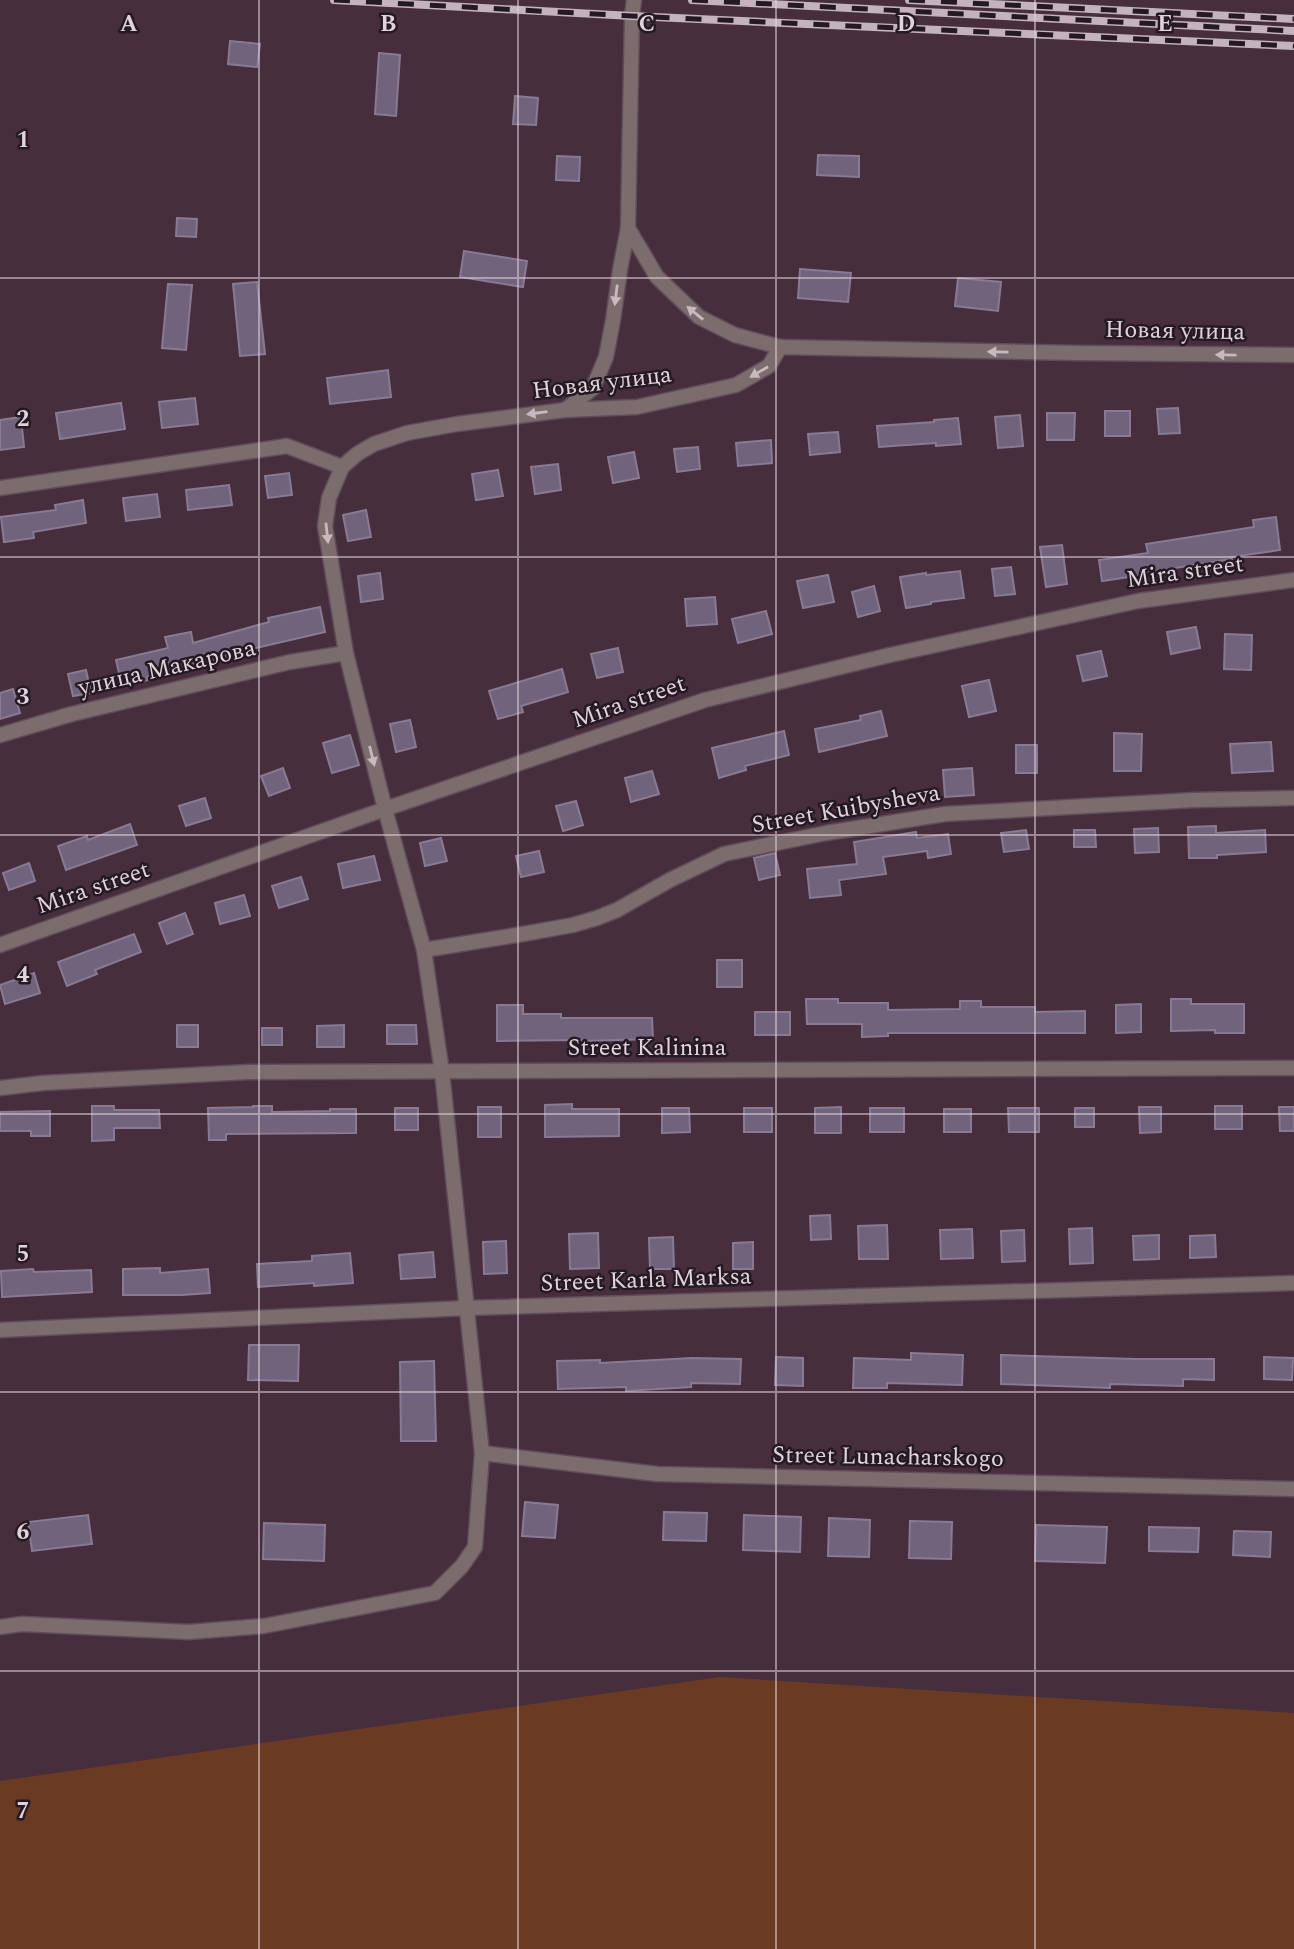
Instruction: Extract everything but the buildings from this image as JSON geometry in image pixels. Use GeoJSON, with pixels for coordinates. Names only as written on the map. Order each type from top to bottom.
{"type":"FeatureCollection","features":[{"type":"Feature","properties":{"kind":"street"},"geometry":{"type":"LineString","coordinates":[[565,410],[593,388],[606,358],[628,228],[634,0]]}},
{"type":"Feature","properties":{"kind":"street"},"geometry":{"type":"LineString","coordinates":[[628,228],[657,277],[699,317],[735,335],[780,347]]}},
{"type":"Feature","properties":{"kind":"street","name":"Новая улица"},"geometry":{"type":"LineString","coordinates":[[342,467],[374,444],[407,433],[565,410],[637,407],[736,385],[769,366],[780,347],[1294,355]]}},
{"type":"Feature","properties":{"kind":"street"},"geometry":{"type":"LineString","coordinates":[[0,488],[287,446],[342,467],[329,498],[325,526],[346,653],[424,950],[442,1072],[482,1454],[475,1547],[462,1566],[435,1593],[264,1626],[189,1632],[22,1623],[0,1627]]}},
{"type":"Feature","properties":{"kind":"street","name":"Mira street"},"geometry":{"type":"LineString","coordinates":[[0,945],[705,700],[890,655],[1138,601],[1294,580]]}},
{"type":"Feature","properties":{"kind":"street","name":"улица Макарова"},"geometry":{"type":"LineString","coordinates":[[0,735],[72,714],[278,665],[346,653]]}},
{"type":"Feature","properties":{"kind":"street","name":"Street Kuibysheva"},"geometry":{"type":"LineString","coordinates":[[424,950],[573,925],[617,910],[724,854],[826,833],[945,814],[1194,800],[1294,798]]}},
{"type":"Feature","properties":{"kind":"street","name":"Street Kalinina"},"geometry":{"type":"LineString","coordinates":[[0,1088],[43,1083],[248,1072],[1294,1068]]}},
{"type":"Feature","properties":{"kind":"street","name":"Street Karla Marksa"},"geometry":{"type":"LineString","coordinates":[[0,1330],[467,1308],[1294,1283]]}},
{"type":"Feature","properties":{"kind":"street","name":"Street Lunacharskogo"},"geometry":{"type":"LineString","coordinates":[[482,1454],[657,1474],[1294,1489]]}},
{"type":"Feature","properties":{"kind":"shaded area"},"geometry":{"type":"Polygon","coordinates":[[[720,1677],[1294,1713],[1294,1949],[0,1949],[0,1781],[720,1677]]]}},
{"type":"Feature","properties":{"kind":"railway"},"geometry":{"type":"LineString","coordinates":[[334,0],[1294,46]]}},
{"type":"Feature","properties":{"kind":"railway"},"geometry":{"type":"LineString","coordinates":[[692,0],[1294,31]]}},
{"type":"Feature","properties":{"kind":"railway"},"geometry":{"type":"LineString","coordinates":[[909,0],[1294,19]]}}]}
